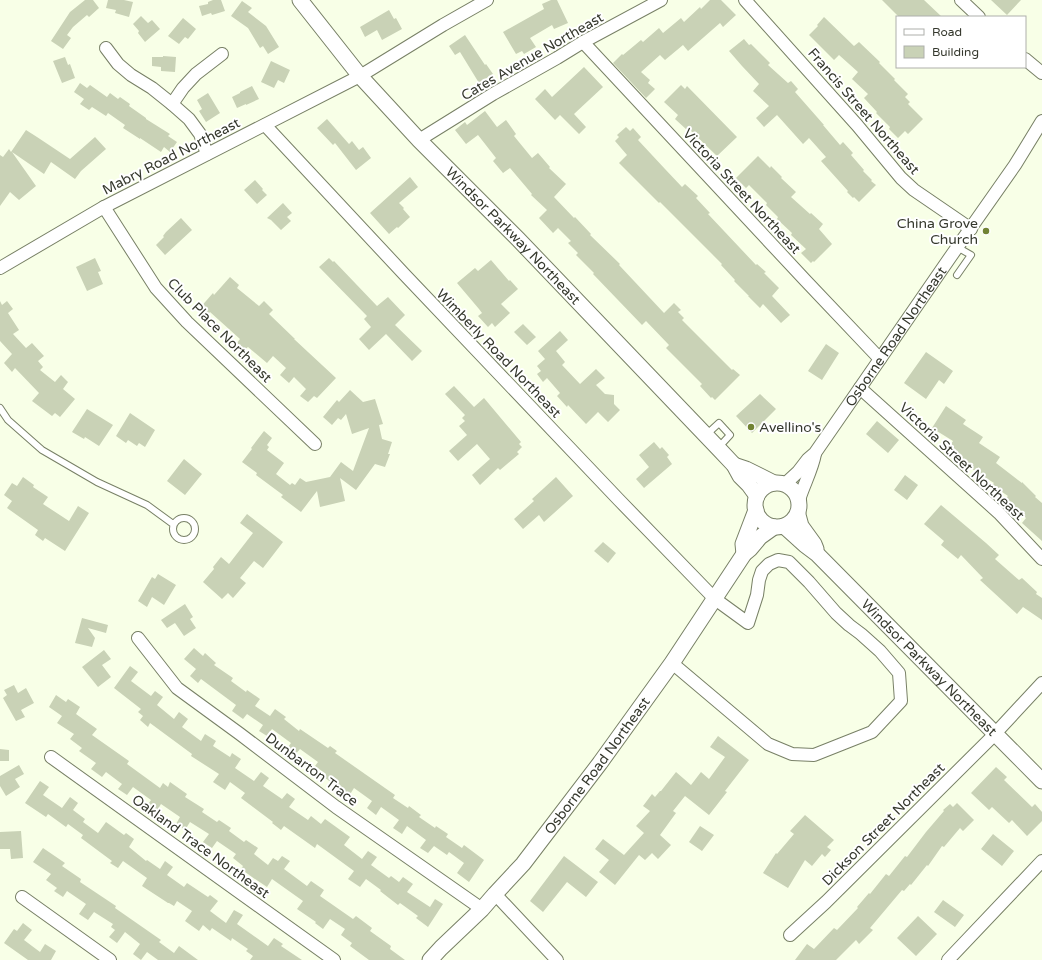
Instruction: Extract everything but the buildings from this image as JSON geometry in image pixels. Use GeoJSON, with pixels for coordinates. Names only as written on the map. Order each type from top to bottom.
{"type":"FeatureCollection","features":[{"type":"Feature","properties":{"kind":"street","name":"Windsor Parkway Northeast"},"geometry":{"type":"LineString","coordinates":[[300,0],[360,76],[419,140],[518,239],[734,465],[740,476],[749,485],[756,503]]}},
{"type":"Feature","properties":{"kind":"street","name":"Mabry Road Northeast"},"geometry":{"type":"LineString","coordinates":[[0,268],[104,208],[360,76],[487,0]]}},
{"type":"Feature","properties":{"kind":"street","name":"Cates Avenue Northeast"},"geometry":{"type":"LineString","coordinates":[[419,140],[493,94],[583,42],[661,0]]}},
{"type":"Feature","properties":{"kind":"street","name":"Francis Street Northeast"},"geometry":{"type":"LineString","coordinates":[[745,0],[857,125],[886,162],[901,178],[914,190],[970,229]]}},
{"type":"Feature","properties":{"kind":"street"},"geometry":{"type":"LineString","coordinates":[[961,0],[979,16]]}},
{"type":"Feature","properties":{"kind":"street","name":"Victoria Street Northeast"},"geometry":{"type":"LineString","coordinates":[[583,42],[880,359]]}},
{"type":"Feature","properties":{"kind":"street"},"geometry":{"type":"LineString","coordinates":[[106,48],[118,64],[131,75],[152,88],[189,119],[200,134],[208,154]]}},
{"type":"Feature","properties":{"kind":"street"},"geometry":{"type":"LineString","coordinates":[[172,104],[183,88],[196,74],[222,54]]}},
{"type":"Feature","properties":{"kind":"street"},"geometry":{"type":"LineString","coordinates":[[1026,60],[1042,73]]}},
{"type":"Feature","properties":{"kind":"street","name":"Osborne Road Northeast"},"geometry":{"type":"LineString","coordinates":[[780,484],[798,472],[815,452],[1015,165],[1042,121]]}},
{"type":"Feature","properties":{"kind":"street","name":"Wimberly Road Northeast"},"geometry":{"type":"LineString","coordinates":[[265,125],[525,402],[715,599],[748,623],[757,595],[758,580],[762,571],[769,564],[778,560],[789,562],[836,613],[880,652],[899,673],[901,701],[872,732],[814,756],[792,754],[768,744],[672,663]]}},
{"type":"Feature","properties":{"kind":"street","name":"Club Place Northeast"},"geometry":{"type":"LineString","coordinates":[[104,208],[156,288],[187,322],[315,444]]}},
{"type":"Feature","properties":{"kind":"street","name":"Victoria Street Northeast"},"geometry":{"type":"LineString","coordinates":[[860,388],[999,513],[1042,558]]}},
{"type":"Feature","properties":{"kind":"street","name":"Osborne Road Northeast"},"geometry":{"type":"LineString","coordinates":[[799,508],[802,490],[813,463],[815,452]]}},
{"type":"Feature","properties":{"kind":"street","name":"Windsor Parkway Northeast"},"geometry":{"type":"LineString","coordinates":[[734,465],[780,484]]}},
{"type":"Feature","properties":{"kind":"street"},"geometry":{"type":"LineString","coordinates":[[770,484],[780,484],[792,488],[796,493],[799,508],[794,521],[788,525],[779,527],[767,525],[757,514],[756,503],[764,487],[770,484]]}},
{"type":"Feature","properties":{"kind":"street","name":"Osborne Road Northeast"},"geometry":{"type":"LineString","coordinates":[[744,554],[743,544],[756,503]]}},
{"type":"Feature","properties":{"kind":"street","name":"Windsor Parkway Northeast"},"geometry":{"type":"LineString","coordinates":[[799,508],[801,526],[814,544],[817,554]]}},
{"type":"Feature","properties":{"kind":"street","name":"Windsor Parkway Northeast"},"geometry":{"type":"LineString","coordinates":[[779,527],[817,554],[1042,781]]}},
{"type":"Feature","properties":{"kind":"street","name":"Osborne Road Northeast"},"geometry":{"type":"LineString","coordinates":[[430,960],[482,909],[523,864],[600,763],[672,663],[744,554],[760,537],[779,527]]}},
{"type":"Feature","properties":{"kind":"street","name":"Dunbarton Trace"},"geometry":{"type":"LineString","coordinates":[[138,638],[177,688],[336,807],[482,909]]}},
{"type":"Feature","properties":{"kind":"street","name":"Dickson Street Northeast"},"geometry":{"type":"LineString","coordinates":[[790,934],[826,902],[995,734],[1042,683]]}},
{"type":"Feature","properties":{"kind":"street","name":"Oakland Trace Northeast"},"geometry":{"type":"LineString","coordinates":[[51,757],[334,960]]}},
{"type":"Feature","properties":{"kind":"street"},"geometry":{"type":"LineString","coordinates":[[948,960],[1042,861]]}},
{"type":"Feature","properties":{"kind":"street"},"geometry":{"type":"LineString","coordinates":[[495,894],[557,960]]}},
{"type":"Feature","properties":{"kind":"street"},"geometry":{"type":"LineString","coordinates":[[22,897],[110,960]]}},
{"type":"Feature","properties":{"kind":"lane"},"geometry":{"type":"LineString","coordinates":[[957,247],[970,255],[957,275]]}},
{"type":"Feature","properties":{"kind":"lane"},"geometry":{"type":"LineString","coordinates":[[0,408],[8,420],[42,450],[97,482],[147,505],[173,524]]}},
{"type":"Feature","properties":{"kind":"place","name":"China Grove Church"},"geometry":{"type":"Point","coordinates":[986,231]}},
{"type":"Feature","properties":{"kind":"place","name":"Avellino's"},"geometry":{"type":"Point","coordinates":[751,427]}}]}
